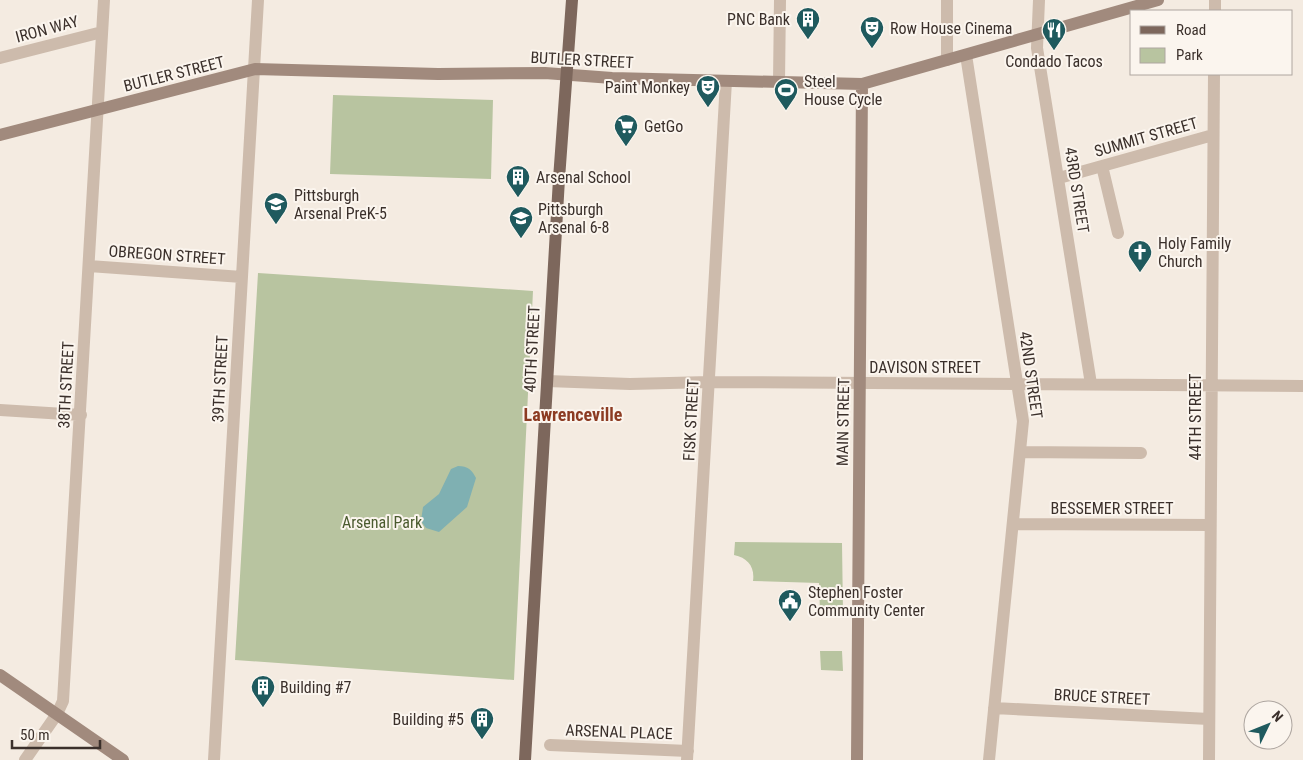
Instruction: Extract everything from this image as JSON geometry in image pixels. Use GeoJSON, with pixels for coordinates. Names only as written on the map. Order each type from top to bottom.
{"type":"FeatureCollection","features":[{"type":"Feature","properties":{"kind":"main road","name":"40TH STREET"},"geometry":{"type":"LineString","coordinates":[[525,760],[572,0]]}},
{"type":"Feature","properties":{"kind":"main road","name":"BUTLER STREET"},"geometry":{"type":"LineString","coordinates":[[0,135],[255,69],[566,75],[726,82],[862,84],[1158,0]]}},
{"type":"Feature","properties":{"kind":"main road","name":"MAIN STREET"},"geometry":{"type":"LineString","coordinates":[[857,760],[862,84]]}},
{"type":"Feature","properties":{"kind":"main road"},"geometry":{"type":"LineString","coordinates":[[0,675],[123,760]]}},
{"type":"Feature","properties":{"kind":"street","name":"38TH STREET"},"geometry":{"type":"LineString","coordinates":[[25,760],[57,714],[63,701],[104,0]]}},
{"type":"Feature","properties":{"kind":"street","name":"39TH STREET"},"geometry":{"type":"LineString","coordinates":[[214,760],[258,0]]}},
{"type":"Feature","properties":{"kind":"street"},"geometry":{"type":"LineString","coordinates":[[780,0],[780,82]]}},
{"type":"Feature","properties":{"kind":"street"},"geometry":{"type":"LineString","coordinates":[[947,0],[947,60]]}},
{"type":"Feature","properties":{"kind":"street","name":"43RD STREET"},"geometry":{"type":"LineString","coordinates":[[1039,0],[1038,54],[1060,178],[1091,384]]}},
{"type":"Feature","properties":{"kind":"street","name":"IRON WAY"},"geometry":{"type":"LineString","coordinates":[[0,58],[102,32]]}},
{"type":"Feature","properties":{"kind":"street","name":"42ND STREET"},"geometry":{"type":"LineString","coordinates":[[966,55],[1023,421],[989,760]]}},
{"type":"Feature","properties":{"kind":"street","name":"44TH STREET"},"geometry":{"type":"LineString","coordinates":[[1208,760],[1214,75]]}},
{"type":"Feature","properties":{"kind":"street","name":"FISK STREET"},"geometry":{"type":"LineString","coordinates":[[687,755],[726,82]]}},
{"type":"Feature","properties":{"kind":"street","name":"SUMMIT STREET"},"geometry":{"type":"LineString","coordinates":[[1060,178],[1213,135]]}},
{"type":"Feature","properties":{"kind":"street"},"geometry":{"type":"LineString","coordinates":[[1102,166],[1118,233]]}},
{"type":"Feature","properties":{"kind":"street","name":"OBREGON STREET"},"geometry":{"type":"LineString","coordinates":[[89,266],[242,276]]}},
{"type":"Feature","properties":{"kind":"street","name":"DAVISON STREET"},"geometry":{"type":"LineString","coordinates":[[547,381],[630,384],[709,382],[1303,386]]}},
{"type":"Feature","properties":{"kind":"street"},"geometry":{"type":"LineString","coordinates":[[0,410],[81,415]]}},
{"type":"Feature","properties":{"kind":"street"},"geometry":{"type":"LineString","coordinates":[[1020,452],[1141,453]]}},
{"type":"Feature","properties":{"kind":"street","name":"BESSEMER STREET"},"geometry":{"type":"LineString","coordinates":[[1014,524],[1210,525]]}},
{"type":"Feature","properties":{"kind":"street","name":"BRUCE STREET"},"geometry":{"type":"LineString","coordinates":[[994,708],[1209,719]]}},
{"type":"Feature","properties":{"kind":"street","name":"ARSENAL PLACE"},"geometry":{"type":"LineString","coordinates":[[550,745],[687,755]]}},
{"type":"Feature","properties":{"kind":"green space"},"geometry":{"type":"Polygon","coordinates":[[[333,95],[493,100],[491,179],[330,174],[333,95]]]}},
{"type":"Feature","properties":{"kind":"green space","name":"Arsenal Park"},"geometry":{"type":"Polygon","coordinates":[[[258,273],[533,291],[514,680],[235,660],[258,273]]]}},
{"type":"Feature","properties":{"kind":"green space"},"geometry":{"type":"Polygon","coordinates":[[[735,542],[842,543],[843,613],[820,612],[819,583],[753,581],[753,571],[750,564],[743,558],[734,555],[735,542]]]}},
{"type":"Feature","properties":{"kind":"green space"},"geometry":{"type":"Polygon","coordinates":[[[820,651],[842,651],[843,671],[821,670],[820,651]]]}},
{"type":"Feature","properties":{"kind":"water"},"geometry":{"type":"Polygon","coordinates":[[[458,466],[469,469],[476,478],[467,507],[439,532],[426,528],[421,521],[423,507],[439,494],[451,469],[458,466]]]}},
{"type":"Feature","properties":{"kind":"place","name":"PNC Bank"},"geometry":{"type":"Point","coordinates":[808,40]}},
{"type":"Feature","properties":{"kind":"place","name":"Row House Cinema"},"geometry":{"type":"Point","coordinates":[872,49]}},
{"type":"Feature","properties":{"kind":"place","name":"Condado Tacos"},"geometry":{"type":"Point","coordinates":[1054,51]}},
{"type":"Feature","properties":{"kind":"place","name":"Paint Monkey"},"geometry":{"type":"Point","coordinates":[708,108]}},
{"type":"Feature","properties":{"kind":"place","name":"Steel House Cycle"},"geometry":{"type":"Point","coordinates":[786,111]}},
{"type":"Feature","properties":{"kind":"place","name":"GetGo"},"geometry":{"type":"Point","coordinates":[626,147]}},
{"type":"Feature","properties":{"kind":"place","name":"Arsenal School"},"geometry":{"type":"Point","coordinates":[518,198]}},
{"type":"Feature","properties":{"kind":"place","name":"Pittsburgh Arsenal PreK-5"},"geometry":{"type":"Point","coordinates":[276,225]}},
{"type":"Feature","properties":{"kind":"place","name":"Pittsburgh Arsenal 6-8"},"geometry":{"type":"Point","coordinates":[521,239]}},
{"type":"Feature","properties":{"kind":"place","name":"Holy Family Church"},"geometry":{"type":"Point","coordinates":[1140,273]}},
{"type":"Feature","properties":{"kind":"place","name":"Stephen Foster Community Center"},"geometry":{"type":"Point","coordinates":[790,622]}},
{"type":"Feature","properties":{"kind":"place","name":"Building #7"},"geometry":{"type":"Point","coordinates":[263,708]}},
{"type":"Feature","properties":{"kind":"place","name":"Building #5"},"geometry":{"type":"Point","coordinates":[482,740]}},
{"type":"Feature","properties":{"kind":"district","name":"Lawrenceville"},"geometry":{"type":"Point","coordinates":[573,414]}}]}
